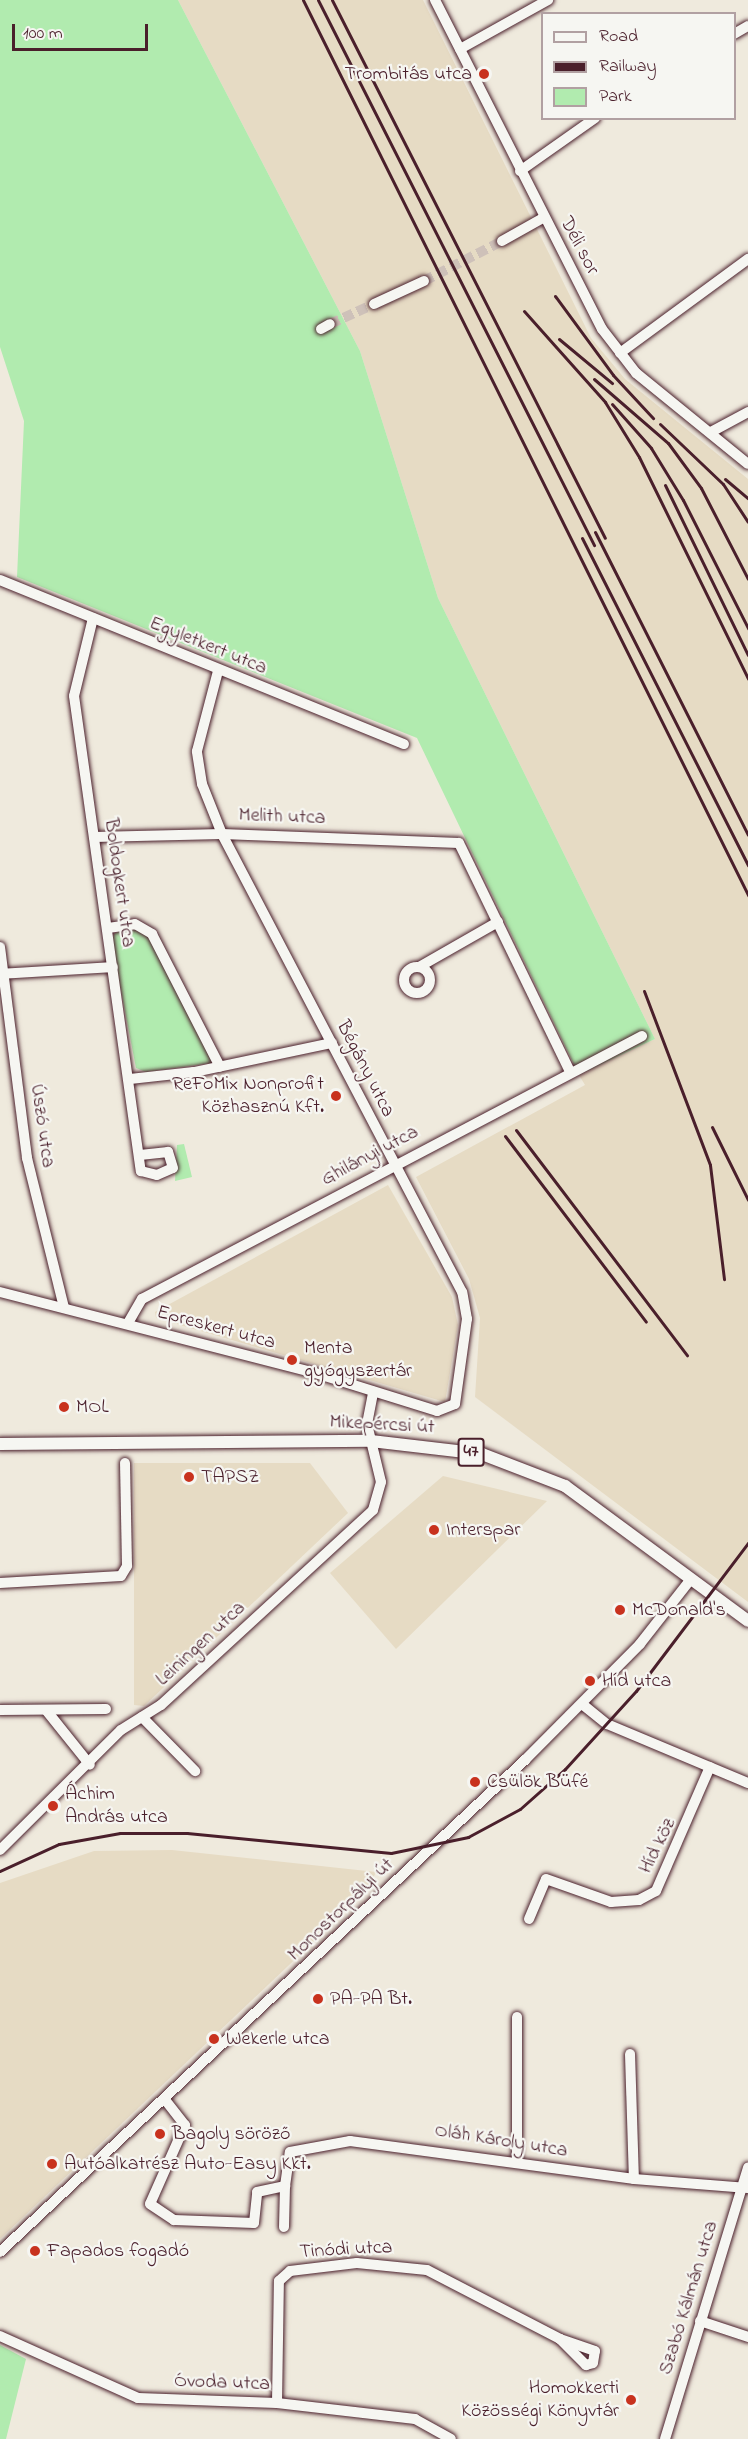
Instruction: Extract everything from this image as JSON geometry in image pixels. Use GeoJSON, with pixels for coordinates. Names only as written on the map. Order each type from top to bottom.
{"type":"FeatureCollection","features":[{"type":"Feature","properties":{"kind":"main road","name":"Mikepércsi út"},"geometry":{"type":"LineString","coordinates":[[0,1444],[371,1441],[446,1448],[527,1468],[565,1486],[748,1621]]}},
{"type":"Feature","properties":{"kind":"street","name":"Déli sor"},"geometry":{"type":"LineString","coordinates":[[435,0],[543,218],[620,353],[748,464]]}},
{"type":"Feature","properties":{"kind":"street"},"geometry":{"type":"LineString","coordinates":[[460,49],[548,0]]}},
{"type":"Feature","properties":{"kind":"street"},"geometry":{"type":"LineString","coordinates":[[520,171],[592,120]]}},
{"type":"Feature","properties":{"kind":"street"},"geometry":{"type":"LineString","coordinates":[[502,241],[543,218]]}},
{"type":"Feature","properties":{"kind":"street"},"geometry":{"type":"LineString","coordinates":[[620,353],[748,258]]}},
{"type":"Feature","properties":{"kind":"street"},"geometry":{"type":"LineString","coordinates":[[374,304],[424,281]]}},
{"type":"Feature","properties":{"kind":"street"},"geometry":{"type":"LineString","coordinates":[[711,432],[748,412]]}},
{"type":"Feature","properties":{"kind":"street","name":"Egyletkert utca"},"geometry":{"type":"LineString","coordinates":[[0,579],[218,671],[404,744]]}},
{"type":"Feature","properties":{"kind":"street","name":"Boldogkert utca"},"geometry":{"type":"LineString","coordinates":[[93,618],[74,696],[140,1155]]}},
{"type":"Feature","properties":{"kind":"street","name":"Bégány utca"},"geometry":{"type":"LineString","coordinates":[[218,671],[197,751],[202,784],[222,834],[462,1292],[467,1319],[459,1394],[451,1409],[437,1411],[373,1392]]}},
{"type":"Feature","properties":{"kind":"street","name":"Melith utca"},"geometry":{"type":"LineString","coordinates":[[94,837],[222,834],[450,840],[465,851],[498,922]]}},
{"type":"Feature","properties":{"kind":"street"},"geometry":{"type":"LineString","coordinates":[[419,967],[498,922],[570,1072]]}},
{"type":"Feature","properties":{"kind":"street"},"geometry":{"type":"LineString","coordinates":[[108,928],[135,924],[152,934],[220,1067]]}},
{"type":"Feature","properties":{"kind":"street","name":"Úszó utca"},"geometry":{"type":"LineString","coordinates":[[0,947],[27,1158],[64,1308]]}},
{"type":"Feature","properties":{"kind":"street"},"geometry":{"type":"LineString","coordinates":[[2,974],[113,968]]}},
{"type":"Feature","properties":{"kind":"street","name":"Ghilányi utca"},"geometry":{"type":"LineString","coordinates":[[128,1323],[142,1299],[393,1163],[642,1036]]}},
{"type":"Feature","properties":{"kind":"street"},"geometry":{"type":"LineString","coordinates":[[130,1079],[220,1067],[332,1043]]}},
{"type":"Feature","properties":{"kind":"street","name":"Epreskert utca"},"geometry":{"type":"LineString","coordinates":[[0,1292],[128,1323],[373,1392]]}},
{"type":"Feature","properties":{"kind":"street"},"geometry":{"type":"LineString","coordinates":[[371,1441],[367,1424],[373,1392]]}},
{"type":"Feature","properties":{"kind":"street","name":"Leiningen utca"},"geometry":{"type":"LineString","coordinates":[[0,1850],[90,1765],[121,1730],[142,1717],[373,1510],[381,1482],[371,1441]]}},
{"type":"Feature","properties":{"kind":"street"},"geometry":{"type":"LineString","coordinates":[[0,1583],[121,1576],[127,1566],[125,1463]]}},
{"type":"Feature","properties":{"kind":"street","name":"Monostorpályi út"},"geometry":{"type":"LineString","coordinates":[[0,2252],[166,2101],[582,1704],[691,1579]]}},
{"type":"Feature","properties":{"kind":"street"},"geometry":{"type":"LineString","coordinates":[[582,1704],[607,1724],[748,1783]]}},
{"type":"Feature","properties":{"kind":"street"},"geometry":{"type":"LineString","coordinates":[[0,1710],[106,1709]]}},
{"type":"Feature","properties":{"kind":"street"},"geometry":{"type":"LineString","coordinates":[[46,1710],[90,1765]]}},
{"type":"Feature","properties":{"kind":"street"},"geometry":{"type":"LineString","coordinates":[[142,1717],[195,1772]]}},
{"type":"Feature","properties":{"kind":"street","name":"Híd köz"},"geometry":{"type":"LineString","coordinates":[[529,1919],[546,1879],[611,1902],[639,1900],[656,1891],[710,1767]]}},
{"type":"Feature","properties":{"kind":"street"},"geometry":{"type":"LineString","coordinates":[[517,2017],[517,2163]]}},
{"type":"Feature","properties":{"kind":"street"},"geometry":{"type":"LineString","coordinates":[[630,2054],[634,2180]]}},
{"type":"Feature","properties":{"kind":"street"},"geometry":{"type":"LineString","coordinates":[[166,2101],[185,2125],[150,2199],[153,2209],[174,2220],[254,2223],[257,2192],[285,2186]]}},
{"type":"Feature","properties":{"kind":"street","name":"Oláh Károly utca"},"geometry":{"type":"LineString","coordinates":[[284,2227],[285,2186],[290,2152],[338,2142],[399,2144],[634,2180],[745,2188]]}},
{"type":"Feature","properties":{"kind":"street","name":"Szabó Kálmán utca"},"geometry":{"type":"LineString","coordinates":[[665,2439],[700,2321],[745,2188],[748,2167]]}},
{"type":"Feature","properties":{"kind":"street","name":"Tinódi utca"},"geometry":{"type":"LineString","coordinates":[[278,2403],[279,2281],[290,2271],[357,2263],[427,2270],[560,2339]]}},
{"type":"Feature","properties":{"kind":"street"},"geometry":{"type":"LineString","coordinates":[[700,2321],[748,2337]]}},
{"type":"Feature","properties":{"kind":"street","name":"Óvoda utca"},"geometry":{"type":"LineString","coordinates":[[0,2336],[138,2398],[278,2403],[415,2419],[451,2439]]}},
{"type":"Feature","properties":{"kind":"shaded area"},"geometry":{"type":"Polygon","coordinates":[[[178,0],[423,0],[591,338],[625,379],[748,479],[748,1602],[475,1397],[480,1318],[469,1279],[416,1177],[585,1085],[579,1075],[655,1039],[438,598],[360,351],[178,0]]]}},
{"type":"Feature","properties":{"kind":"shaded area"},"geometry":{"type":"Polygon","coordinates":[[[388,1185],[452,1297],[458,1325],[445,1402],[156,1318],[155,1312],[388,1185]]]}},
{"type":"Feature","properties":{"kind":"shaded area"},"geometry":{"type":"Polygon","coordinates":[[[134,1463],[310,1463],[348,1513],[144,1706],[134,1705],[134,1463]]]}},
{"type":"Feature","properties":{"kind":"shaded area"},"geometry":{"type":"Polygon","coordinates":[[[443,1476],[547,1501],[396,1649],[330,1573],[443,1476]]]}},
{"type":"Feature","properties":{"kind":"shaded area"},"geometry":{"type":"Polygon","coordinates":[[[172,1850],[376,1872],[367,1891],[0,2239],[0,1883],[94,1851],[172,1850]]]}},
{"type":"Feature","properties":{"kind":"green space"},"geometry":{"type":"Polygon","coordinates":[[[0,0],[178,0],[360,351],[438,598],[655,1039],[579,1075],[417,738],[17,577],[24,421],[0,347],[0,0]]]}},
{"type":"Feature","properties":{"kind":"green space"},"geometry":{"type":"Polygon","coordinates":[[[128,926],[145,931],[214,1060],[211,1063],[146,1072],[136,1068],[112,944],[114,934],[128,926]]]}},
{"type":"Feature","properties":{"kind":"green space"},"geometry":{"type":"Polygon","coordinates":[[[184,1144],[192,1177],[175,1181],[177,1145],[184,1144]]]}},
{"type":"Feature","properties":{"kind":"green space"},"geometry":{"type":"Polygon","coordinates":[[[0,2345],[26,2359],[6,2439],[0,2439],[0,2345]]]}},
{"type":"Feature","properties":{"kind":"tunnel"},"geometry":{"type":"LineString","coordinates":[[424,281],[502,241]]}},
{"type":"Feature","properties":{"kind":"tunnel"},"geometry":{"type":"LineString","coordinates":[[330,324],[374,304]]}},
{"type":"Feature","properties":{"kind":"railway"},"geometry":{"type":"LineString","coordinates":[[303,0],[748,895]]}},
{"type":"Feature","properties":{"kind":"railway"},"geometry":{"type":"LineString","coordinates":[[318,0],[594,545]]}},
{"type":"Feature","properties":{"kind":"railway"},"geometry":{"type":"LineString","coordinates":[[332,0],[605,538]]}},
{"type":"Feature","properties":{"kind":"railway"},"geometry":{"type":"LineString","coordinates":[[555,296],[613,375],[653,418]]}},
{"type":"Feature","properties":{"kind":"railway"},"geometry":{"type":"LineString","coordinates":[[524,311],[605,402],[639,457],[748,679]]}},
{"type":"Feature","properties":{"kind":"railway"},"geometry":{"type":"LineString","coordinates":[[559,339],[612,383]]}},
{"type":"Feature","properties":{"kind":"railway"},"geometry":{"type":"LineString","coordinates":[[594,379],[668,443],[701,488],[748,579]]}},
{"type":"Feature","properties":{"kind":"railway"},"geometry":{"type":"LineString","coordinates":[[612,404],[651,448],[683,500],[748,628]]}},
{"type":"Feature","properties":{"kind":"railway"},"geometry":{"type":"LineString","coordinates":[[660,424],[723,484],[748,522]]}},
{"type":"Feature","properties":{"kind":"railway"},"geometry":{"type":"LineString","coordinates":[[725,479],[748,498]]}},
{"type":"Feature","properties":{"kind":"railway"},"geometry":{"type":"LineString","coordinates":[[665,485],[748,655]]}},
{"type":"Feature","properties":{"kind":"railway"},"geometry":{"type":"LineString","coordinates":[[595,532],[748,835]]}},
{"type":"Feature","properties":{"kind":"railway"},"geometry":{"type":"LineString","coordinates":[[582,538],[748,865]]}},
{"type":"Feature","properties":{"kind":"railway"},"geometry":{"type":"LineString","coordinates":[[644,991],[710,1165],[724,1279]]}},
{"type":"Feature","properties":{"kind":"railway"},"geometry":{"type":"LineString","coordinates":[[712,1127],[748,1200]]}},
{"type":"Feature","properties":{"kind":"railway"},"geometry":{"type":"LineString","coordinates":[[516,1130],[687,1355]]}},
{"type":"Feature","properties":{"kind":"railway"},"geometry":{"type":"LineString","coordinates":[[505,1136],[646,1322]]}},
{"type":"Feature","properties":{"kind":"railway"},"geometry":{"type":"LineString","coordinates":[[0,1871],[59,1844],[120,1833],[187,1833],[391,1853],[468,1837],[520,1809],[565,1769],[636,1691],[748,1543]]}},
{"type":"Feature","properties":{"kind":"place","name":"Trombitás utca"},"geometry":{"type":"Point","coordinates":[484,74]}},
{"type":"Feature","properties":{"kind":"place","name":"ReFoMix Nonprofit Közhasznú Kft."},"geometry":{"type":"Point","coordinates":[336,1096]}},
{"type":"Feature","properties":{"kind":"place","name":"Menta gyógyszertár"},"geometry":{"type":"Point","coordinates":[292,1360]}},
{"type":"Feature","properties":{"kind":"place","name":"MOL"},"geometry":{"type":"Point","coordinates":[64,1407]}},
{"type":"Feature","properties":{"kind":"place","name":"TAPSZ"},"geometry":{"type":"Point","coordinates":[189,1477]}},
{"type":"Feature","properties":{"kind":"place","name":"Interspar"},"geometry":{"type":"Point","coordinates":[434,1530]}},
{"type":"Feature","properties":{"kind":"place","name":"McDonald's"},"geometry":{"type":"Point","coordinates":[620,1610]}},
{"type":"Feature","properties":{"kind":"place","name":"Híd utca"},"geometry":{"type":"Point","coordinates":[590,1681]}},
{"type":"Feature","properties":{"kind":"place","name":"Csülök Büfé"},"geometry":{"type":"Point","coordinates":[475,1782]}},
{"type":"Feature","properties":{"kind":"place","name":"Áchim András utca"},"geometry":{"type":"Point","coordinates":[53,1806]}},
{"type":"Feature","properties":{"kind":"place","name":"PA-PA Bt."},"geometry":{"type":"Point","coordinates":[318,1999]}},
{"type":"Feature","properties":{"kind":"place","name":"Wekerle utca"},"geometry":{"type":"Point","coordinates":[214,2039]}},
{"type":"Feature","properties":{"kind":"place","name":"Bagoly söröző"},"geometry":{"type":"Point","coordinates":[160,2134]}},
{"type":"Feature","properties":{"kind":"place","name":"Autóalkatrész Auto-Easy Kkt."},"geometry":{"type":"Point","coordinates":[52,2164]}},
{"type":"Feature","properties":{"kind":"place","name":"Fapados fogadó"},"geometry":{"type":"Point","coordinates":[35,2251]}},
{"type":"Feature","properties":{"kind":"place","name":"Homokkerti Közösségi Könyvtár"},"geometry":{"type":"Point","coordinates":[631,2400]}}]}
